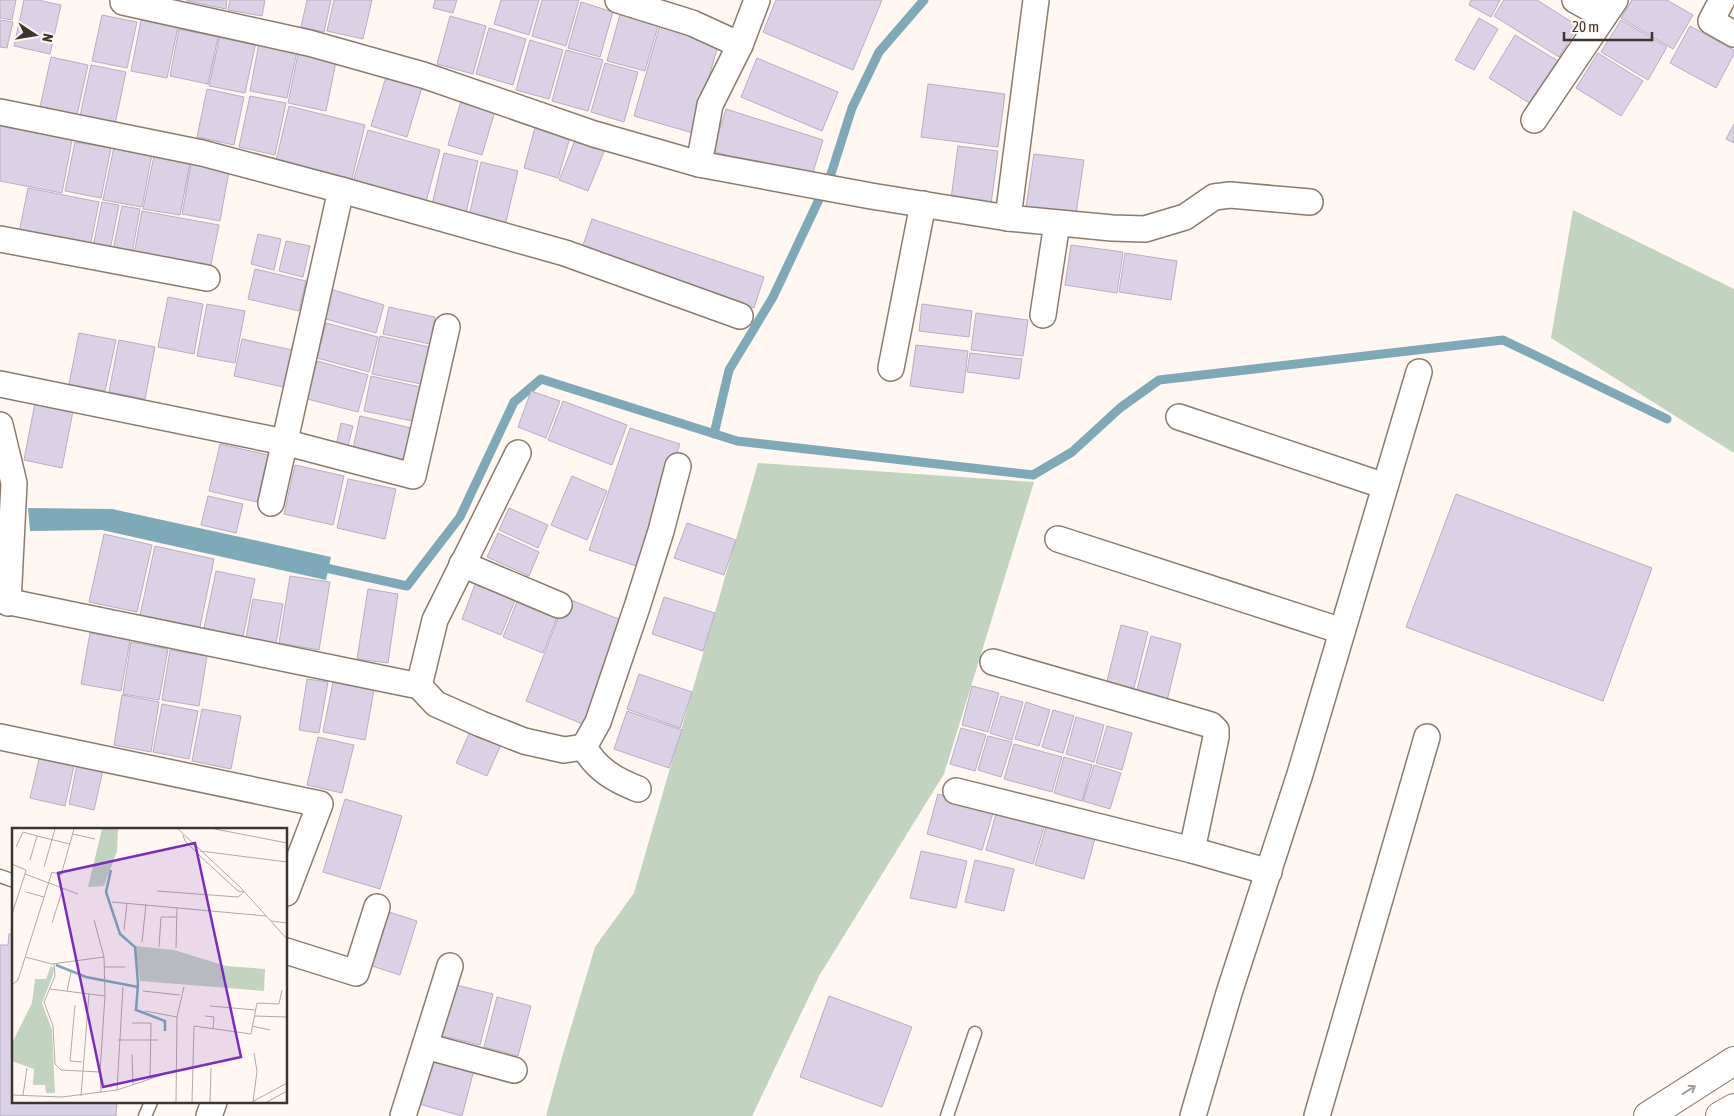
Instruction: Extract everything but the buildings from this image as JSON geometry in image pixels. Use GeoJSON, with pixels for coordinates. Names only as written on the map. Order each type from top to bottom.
{"type":"FeatureCollection","features":[{"type":"Feature","properties":{"kind":"main road"},"geometry":{"type":"LineString","coordinates":[[1650,1115],[1734,1061]]}},
{"type":"Feature","properties":{"kind":"main road"},"geometry":{"type":"LineString","coordinates":[[1720,1116],[1734,1108]]}},
{"type":"Feature","properties":{"kind":"street"},"geometry":{"type":"LineString","coordinates":[[618,0],[692,22],[740,45]]}},
{"type":"Feature","properties":{"kind":"street"},"geometry":{"type":"LineString","coordinates":[[699,164],[710,105],[740,45],[757,0]]}},
{"type":"Feature","properties":{"kind":"street"},"geometry":{"type":"LineString","coordinates":[[1008,218],[1036,0]]}},
{"type":"Feature","properties":{"kind":"street"},"geometry":{"type":"LineString","coordinates":[[1534,120],[1610,8],[1575,0]]}},
{"type":"Feature","properties":{"kind":"street"},"geometry":{"type":"LineString","coordinates":[[1722,0],[1710,21],[1734,34]]}},
{"type":"Feature","properties":{"kind":"street"},"geometry":{"type":"LineString","coordinates":[[119,1],[309,43],[423,75],[594,134],[699,164],[924,204],[1008,218],[1112,228],[1146,229],[1185,217],[1214,197],[1230,194],[1310,202]]}},
{"type":"Feature","properties":{"kind":"street"},"geometry":{"type":"LineString","coordinates":[[0,112],[202,153],[340,190],[565,253],[740,316]]}},
{"type":"Feature","properties":{"kind":"street"},"geometry":{"type":"LineString","coordinates":[[271,503],[340,190]]}},
{"type":"Feature","properties":{"kind":"street"},"geometry":{"type":"LineString","coordinates":[[891,368],[924,204]]}},
{"type":"Feature","properties":{"kind":"street"},"geometry":{"type":"LineString","coordinates":[[1043,315],[1057,223]]}},
{"type":"Feature","properties":{"kind":"street"},"geometry":{"type":"LineString","coordinates":[[0,239],[207,278]]}},
{"type":"Feature","properties":{"kind":"street"},"geometry":{"type":"LineString","coordinates":[[0,384],[284,442],[413,476],[447,327]]}},
{"type":"Feature","properties":{"kind":"street"},"geometry":{"type":"LineString","coordinates":[[1193,1116],[1229,994],[1300,774],[1419,372]]}},
{"type":"Feature","properties":{"kind":"street"},"geometry":{"type":"LineString","coordinates":[[1179,418],[1386,486]]}},
{"type":"Feature","properties":{"kind":"street"},"geometry":{"type":"LineString","coordinates":[[0,425],[14,483],[4,601],[419,686],[436,704],[524,741],[564,750],[584,747]]}},
{"type":"Feature","properties":{"kind":"street"},"geometry":{"type":"LineString","coordinates":[[419,686],[435,620],[518,453]]}},
{"type":"Feature","properties":{"kind":"street"},"geometry":{"type":"LineString","coordinates":[[584,747],[598,722],[637,607],[661,531],[678,466]]}},
{"type":"Feature","properties":{"kind":"street"},"geometry":{"type":"LineString","coordinates":[[1058,539],[1342,631]]}},
{"type":"Feature","properties":{"kind":"street"},"geometry":{"type":"LineString","coordinates":[[462,564],[559,605]]}},
{"type":"Feature","properties":{"kind":"street"},"geometry":{"type":"LineString","coordinates":[[993,662],[1211,725],[1216,730],[1216,737],[1192,850]]}},
{"type":"Feature","properties":{"kind":"street"},"geometry":{"type":"LineString","coordinates":[[0,737],[320,804],[288,888]]}},
{"type":"Feature","properties":{"kind":"street"},"geometry":{"type":"LineString","coordinates":[[1317,1116],[1427,738]]}},
{"type":"Feature","properties":{"kind":"street"},"geometry":{"type":"LineString","coordinates":[[584,747],[591,760],[618,781],[638,789]]}},
{"type":"Feature","properties":{"kind":"street"},"geometry":{"type":"LineString","coordinates":[[956,790],[1192,850],[1269,872]]}},
{"type":"Feature","properties":{"kind":"street"},"geometry":{"type":"LineString","coordinates":[[288,952],[356,973],[378,907]]}},
{"type":"Feature","properties":{"kind":"street"},"geometry":{"type":"LineString","coordinates":[[403,1116],[450,966]]}},
{"type":"Feature","properties":{"kind":"street"},"geometry":{"type":"LineString","coordinates":[[425,1046],[514,1070]]}},
{"type":"Feature","properties":{"kind":"street"},"geometry":{"type":"LineString","coordinates":[[209,1116],[213,1104]]}},
{"type":"Feature","properties":{"kind":"lane"},"geometry":{"type":"LineString","coordinates":[[0,876],[12,880]]}},
{"type":"Feature","properties":{"kind":"lane"},"geometry":{"type":"LineString","coordinates":[[947,1116],[975,1033]]}},
{"type":"Feature","properties":{"kind":"lane"},"geometry":{"type":"LineString","coordinates":[[145,1116],[150,1104]]}},
{"type":"Feature","properties":{"kind":"green space"},"geometry":{"type":"Polygon","coordinates":[[[1573,210],[1734,289],[1734,453],[1551,338],[1573,210]]]}},
{"type":"Feature","properties":{"kind":"green space"},"geometry":{"type":"Polygon","coordinates":[[[758,463],[1034,482],[944,774],[819,976],[752,1116],[546,1116],[595,947],[634,893],[758,463]]]}},
{"type":"Feature","properties":{"kind":"water"},"geometry":{"type":"Polygon","coordinates":[[[28,508],[112,509],[331,557],[326,580],[102,530],[30,531],[28,508]]]}},
{"type":"Feature","properties":{"kind":"waterway"},"geometry":{"type":"LineString","coordinates":[[714,434],[729,370],[773,297],[831,174],[852,108],[879,52],[924,0]]}},
{"type":"Feature","properties":{"kind":"waterway"},"geometry":{"type":"LineString","coordinates":[[317,566],[407,586],[460,517],[514,402],[541,379],[737,441],[1033,475],[1072,452],[1120,408],[1159,380],[1503,340],[1667,419]]}}]}
